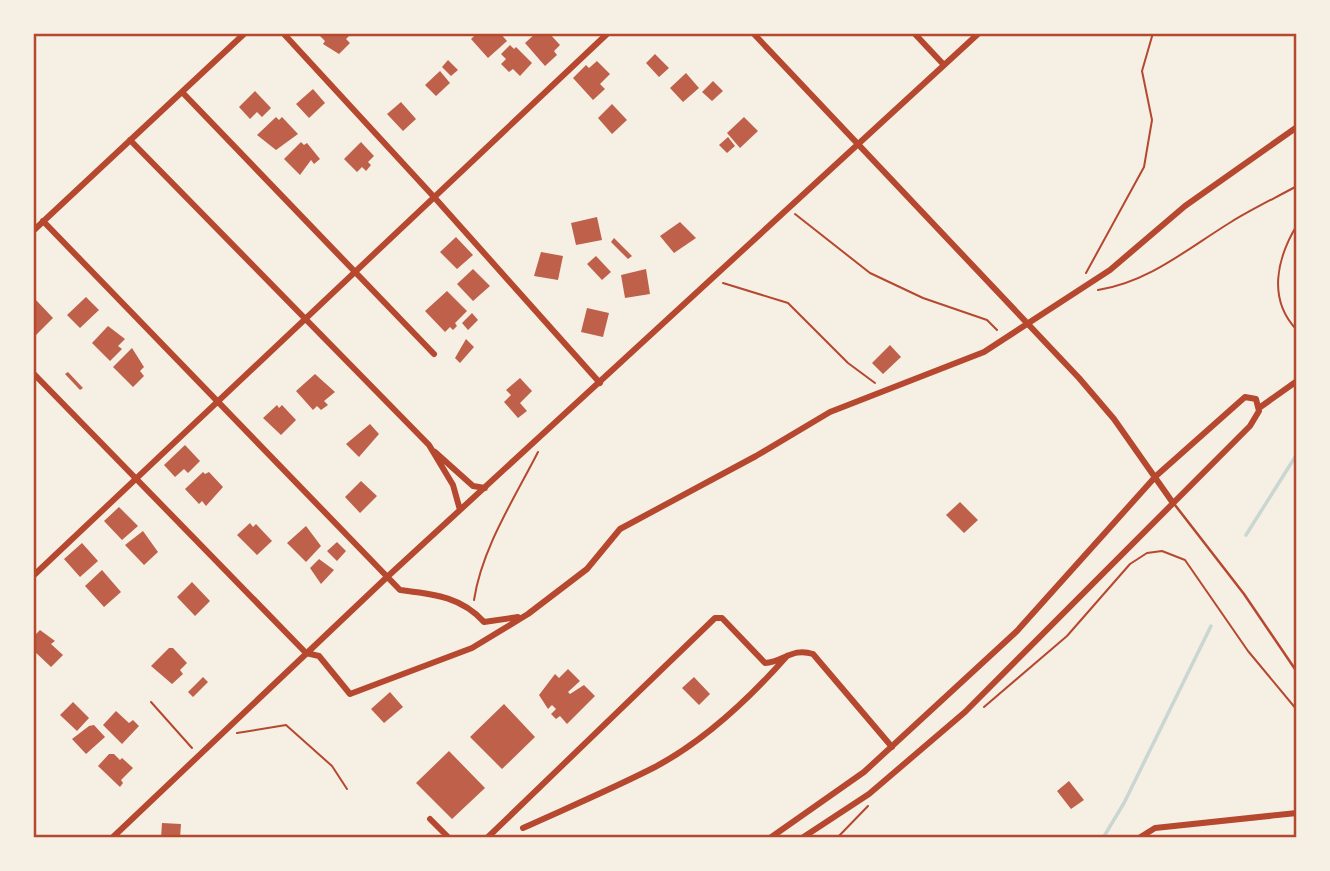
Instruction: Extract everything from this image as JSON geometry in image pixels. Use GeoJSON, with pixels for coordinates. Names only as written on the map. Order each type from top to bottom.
{"type":"FeatureCollection","features":[{"type":"Feature","properties":{"kind":"street"},"geometry":{"type":"LineString","coordinates":[[33,231],[245,33]]}},
{"type":"Feature","properties":{"kind":"street"},"geometry":{"type":"LineString","coordinates":[[282,33],[434,197],[600,383]]}},
{"type":"Feature","properties":{"kind":"street"},"geometry":{"type":"LineString","coordinates":[[33,576],[608,33]]}},
{"type":"Feature","properties":{"kind":"street"},"geometry":{"type":"LineString","coordinates":[[753,33],[1114,419],[1173,503]]}},
{"type":"Feature","properties":{"kind":"street"},"geometry":{"type":"LineString","coordinates":[[914,33],[944,65]]}},
{"type":"Feature","properties":{"kind":"street"},"geometry":{"type":"LineString","coordinates":[[112,838],[386,578],[979,33]]}},
{"type":"Feature","properties":{"kind":"street"},"geometry":{"type":"LineString","coordinates":[[182,92],[434,354]]}},
{"type":"Feature","properties":{"kind":"street"},"geometry":{"type":"LineString","coordinates":[[33,373],[306,653],[319,656],[351,695],[472,648],[528,614],[587,569],[620,529],[735,468],[830,412],[984,352],[1111,270],[1185,206],[1297,127]]}},
{"type":"Feature","properties":{"kind":"street"},"geometry":{"type":"LineString","coordinates":[[130,140],[429,445],[473,486],[485,488]]}},
{"type":"Feature","properties":{"kind":"street"},"geometry":{"type":"LineString","coordinates":[[43,221],[400,590],[445,596],[472,608],[484,622],[496,622],[528,614]]}},
{"type":"Feature","properties":{"kind":"street"},"geometry":{"type":"LineString","coordinates":[[802,838],[869,794],[965,712],[1250,426],[1259,408],[1297,381]]}},
{"type":"Feature","properties":{"kind":"street"},"geometry":{"type":"LineString","coordinates":[[770,838],[864,772],[1017,631],[1156,476],[1245,397],[1256,399],[1259,408]]}},
{"type":"Feature","properties":{"kind":"street"},"geometry":{"type":"LineString","coordinates":[[429,445],[453,485],[460,510]]}},
{"type":"Feature","properties":{"kind":"street"},"geometry":{"type":"LineString","coordinates":[[487,838],[709,621],[722,618],[765,663],[774,662],[790,652],[802,650],[813,654],[891,747]]}},
{"type":"Feature","properties":{"kind":"street"},"geometry":{"type":"LineString","coordinates":[[523,828],[657,766],[745,702],[790,652]]}},
{"type":"Feature","properties":{"kind":"street"},"geometry":{"type":"LineString","coordinates":[[1139,838],[1155,828],[1297,813]]}},
{"type":"Feature","properties":{"kind":"street"},"geometry":{"type":"LineString","coordinates":[[430,820],[449,838]]}},
{"type":"Feature","properties":{"kind":"lane"},"geometry":{"type":"LineString","coordinates":[[1173,503],[1244,594],[1297,672]]}},
{"type":"Feature","properties":{"kind":"path"},"geometry":{"type":"LineString","coordinates":[[1086,274],[1144,167],[1152,120],[1142,71],[1153,33]]}},
{"type":"Feature","properties":{"kind":"path"},"geometry":{"type":"LineString","coordinates":[[1095,291],[1117,287],[1168,264],[1230,223],[1297,186]]}},
{"type":"Feature","properties":{"kind":"path"},"geometry":{"type":"LineString","coordinates":[[789,209],[870,273],[923,298],[987,320],[1005,338]]}},
{"type":"Feature","properties":{"kind":"path"},"geometry":{"type":"LineString","coordinates":[[1297,225],[1284,246],[1276,288],[1297,330]]}},
{"type":"Feature","properties":{"kind":"path"},"geometry":{"type":"LineString","coordinates":[[711,281],[752,290],[788,303],[848,363],[885,390]]}},
{"type":"Feature","properties":{"kind":"path"},"geometry":{"type":"LineString","coordinates":[[472,608],[477,579],[508,506],[538,453]]}},
{"type":"Feature","properties":{"kind":"path"},"geometry":{"type":"LineString","coordinates":[[976,714],[1067,636],[1130,564],[1147,553],[1162,551],[1185,559],[1248,650],[1297,710]]}},
{"type":"Feature","properties":{"kind":"path"},"geometry":{"type":"LineString","coordinates":[[151,702],[198,756]]}},
{"type":"Feature","properties":{"kind":"path"},"geometry":{"type":"LineString","coordinates":[[232,736],[243,730],[286,725],[332,766],[346,789]]}},
{"type":"Feature","properties":{"kind":"path"},"geometry":{"type":"LineString","coordinates":[[837,838],[874,801]]}},
{"type":"Feature","properties":{"kind":"building"},"geometry":{"type":"Polygon","coordinates":[[[323,33],[352,33],[346,39],[350,43],[339,54],[323,44],[325,41],[320,36],[323,33]]]}},
{"type":"Feature","properties":{"kind":"building"},"geometry":{"type":"Polygon","coordinates":[[[477,33],[500,33],[507,41],[488,58],[471,39],[477,33]]]}},
{"type":"Feature","properties":{"kind":"building"},"geometry":{"type":"Polygon","coordinates":[[[536,33],[549,33],[560,45],[554,51],[557,55],[545,66],[525,43],[536,33]]]}},
{"type":"Feature","properties":{"kind":"building"},"geometry":{"type":"Polygon","coordinates":[[[510,45],[514,49],[516,47],[532,63],[520,76],[513,69],[509,72],[501,64],[506,59],[501,54],[510,45]]]}},
{"type":"Feature","properties":{"kind":"building"},"geometry":{"type":"Polygon","coordinates":[[[655,54],[669,68],[659,77],[646,63],[655,54]]]}},
{"type":"Feature","properties":{"kind":"building"},"geometry":{"type":"Polygon","coordinates":[[[448,60],[458,70],[451,76],[442,67],[448,60]]]}},
{"type":"Feature","properties":{"kind":"building"},"geometry":{"type":"Polygon","coordinates":[[[597,61],[610,74],[600,84],[605,89],[593,100],[573,78],[586,65],[589,68],[597,61]]]}},
{"type":"Feature","properties":{"kind":"building"},"geometry":{"type":"Polygon","coordinates":[[[440,71],[450,83],[436,96],[425,85],[440,71]]]}},
{"type":"Feature","properties":{"kind":"building"},"geometry":{"type":"Polygon","coordinates":[[[686,73],[699,88],[683,102],[670,88],[686,73]]]}},
{"type":"Feature","properties":{"kind":"building"},"geometry":{"type":"Polygon","coordinates":[[[713,81],[723,91],[712,101],[702,92],[713,81]]]}},
{"type":"Feature","properties":{"kind":"building"},"geometry":{"type":"Polygon","coordinates":[[[313,89],[325,103],[309,118],[296,104],[313,89]]]}},
{"type":"Feature","properties":{"kind":"building"},"geometry":{"type":"Polygon","coordinates":[[[255,91],[271,108],[262,117],[257,112],[250,119],[239,107],[255,91]]]}},
{"type":"Feature","properties":{"kind":"building"},"geometry":{"type":"Polygon","coordinates":[[[401,102],[416,119],[403,131],[387,114],[401,102]]]}},
{"type":"Feature","properties":{"kind":"building"},"geometry":{"type":"Polygon","coordinates":[[[612,104],[627,120],[612,134],[598,118],[612,104]]]}},
{"type":"Feature","properties":{"kind":"building"},"geometry":{"type":"Polygon","coordinates":[[[276,117],[279,120],[282,117],[298,134],[276,150],[257,135],[276,117]]]}},
{"type":"Feature","properties":{"kind":"building"},"geometry":{"type":"Polygon","coordinates":[[[744,117],[758,131],[740,148],[727,133],[744,117]]]}},
{"type":"Feature","properties":{"kind":"building"},"geometry":{"type":"Polygon","coordinates":[[[728,137],[735,146],[727,153],[719,145],[728,137]]]}},
{"type":"Feature","properties":{"kind":"building"},"geometry":{"type":"Polygon","coordinates":[[[301,142],[304,145],[307,143],[320,159],[314,164],[311,160],[300,175],[284,159],[301,142]]]}},
{"type":"Feature","properties":{"kind":"building"},"geometry":{"type":"Polygon","coordinates":[[[361,142],[374,156],[368,162],[371,165],[366,171],[362,167],[357,172],[344,159],[361,142]]]}},
{"type":"Feature","properties":{"kind":"building"},"geometry":{"type":"Polygon","coordinates":[[[597,217],[602,240],[576,245],[571,223],[597,217]]]}},
{"type":"Feature","properties":{"kind":"building"},"geometry":{"type":"Polygon","coordinates":[[[680,222],[696,238],[674,253],[660,236],[680,222]]]}},
{"type":"Feature","properties":{"kind":"building"},"geometry":{"type":"Polygon","coordinates":[[[456,237],[473,255],[457,269],[440,252],[456,237]]]}},
{"type":"Feature","properties":{"kind":"building"},"geometry":{"type":"Polygon","coordinates":[[[614,238],[632,256],[628,259],[611,242],[614,238]]]}},
{"type":"Feature","properties":{"kind":"building"},"geometry":{"type":"Polygon","coordinates":[[[541,252],[563,256],[558,280],[534,276],[541,252]]]}},
{"type":"Feature","properties":{"kind":"building"},"geometry":{"type":"Polygon","coordinates":[[[596,256],[611,272],[602,280],[587,264],[596,256]]]}},
{"type":"Feature","properties":{"kind":"building"},"geometry":{"type":"Polygon","coordinates":[[[473,269],[490,286],[473,301],[457,284],[473,269]]]}},
{"type":"Feature","properties":{"kind":"building"},"geometry":{"type":"Polygon","coordinates":[[[646,269],[650,294],[625,298],[621,275],[646,269]]]}},
{"type":"Feature","properties":{"kind":"building"},"geometry":{"type":"Polygon","coordinates":[[[447,291],[467,311],[455,323],[457,326],[453,330],[450,327],[445,332],[425,311],[447,291]]]}},
{"type":"Feature","properties":{"kind":"building"},"geometry":{"type":"Polygon","coordinates":[[[86,297],[99,310],[80,328],[67,315],[86,297]]]}},
{"type":"Feature","properties":{"kind":"building"},"geometry":{"type":"Polygon","coordinates":[[[35,299],[53,318],[36,335],[33,331],[35,299]]]}},
{"type":"Feature","properties":{"kind":"building"},"geometry":{"type":"Polygon","coordinates":[[[587,308],[609,313],[603,337],[581,332],[587,308]]]}},
{"type":"Feature","properties":{"kind":"building"},"geometry":{"type":"Polygon","coordinates":[[[472,313],[478,320],[468,330],[462,323],[472,313]]]}},
{"type":"Feature","properties":{"kind":"building"},"geometry":{"type":"Polygon","coordinates":[[[108,326],[125,339],[118,346],[122,349],[110,361],[92,343],[108,326]]]}},
{"type":"Feature","properties":{"kind":"building"},"geometry":{"type":"Polygon","coordinates":[[[466,339],[474,347],[460,363],[455,358],[466,339]]]}},
{"type":"Feature","properties":{"kind":"building"},"geometry":{"type":"Polygon","coordinates":[[[890,345],[901,357],[883,374],[872,363],[890,345]]]}},
{"type":"Feature","properties":{"kind":"building"},"geometry":{"type":"Polygon","coordinates":[[[132,348],[144,367],[140,371],[144,376],[133,387],[113,367],[132,348]]]}},
{"type":"Feature","properties":{"kind":"building"},"geometry":{"type":"Polygon","coordinates":[[[68,372],[83,388],[80,390],[65,374],[68,372]]]}},
{"type":"Feature","properties":{"kind":"building"},"geometry":{"type":"Polygon","coordinates":[[[315,374],[335,392],[324,401],[328,405],[321,410],[317,406],[313,410],[296,391],[315,374]]]}},
{"type":"Feature","properties":{"kind":"building"},"geometry":{"type":"Polygon","coordinates":[[[520,378],[532,391],[520,403],[527,411],[518,418],[504,402],[511,395],[506,390],[520,378]]]}},
{"type":"Feature","properties":{"kind":"building"},"geometry":{"type":"Polygon","coordinates":[[[277,405],[279,408],[282,405],[296,420],[281,435],[263,418],[277,405]]]}},
{"type":"Feature","properties":{"kind":"building"},"geometry":{"type":"Polygon","coordinates":[[[370,424],[379,434],[359,457],[346,444],[370,424]]]}},
{"type":"Feature","properties":{"kind":"building"},"geometry":{"type":"Polygon","coordinates":[[[185,445],[200,461],[188,473],[184,469],[175,477],[164,465],[185,445]]]}},
{"type":"Feature","properties":{"kind":"building"},"geometry":{"type":"Polygon","coordinates":[[[203,472],[209,472],[223,487],[206,506],[202,501],[199,504],[185,489],[203,472]]]}},
{"type":"Feature","properties":{"kind":"building"},"geometry":{"type":"Polygon","coordinates":[[[361,481],[377,496],[360,513],[345,497],[361,481]]]}},
{"type":"Feature","properties":{"kind":"building"},"geometry":{"type":"Polygon","coordinates":[[[960,502],[978,520],[964,533],[946,515],[960,502]]]}},
{"type":"Feature","properties":{"kind":"building"},"geometry":{"type":"Polygon","coordinates":[[[119,507],[138,526],[122,540],[104,521],[119,507]]]}},
{"type":"Feature","properties":{"kind":"building"},"geometry":{"type":"Polygon","coordinates":[[[250,523],[253,527],[256,524],[272,541],[257,555],[237,535],[250,523]]]}},
{"type":"Feature","properties":{"kind":"building"},"geometry":{"type":"Polygon","coordinates":[[[306,526],[321,546],[306,562],[287,543],[306,526]]]}},
{"type":"Feature","properties":{"kind":"building"},"geometry":{"type":"Polygon","coordinates":[[[143,531],[158,552],[144,565],[125,545],[143,531]]]}},
{"type":"Feature","properties":{"kind":"building"},"geometry":{"type":"Polygon","coordinates":[[[337,542],[346,551],[337,561],[327,551],[337,542]]]}},
{"type":"Feature","properties":{"kind":"building"},"geometry":{"type":"Polygon","coordinates":[[[82,543],[98,561],[80,577],[64,559],[82,543]]]}},
{"type":"Feature","properties":{"kind":"building"},"geometry":{"type":"Polygon","coordinates":[[[319,559],[334,570],[321,584],[310,568],[319,559]]]}},
{"type":"Feature","properties":{"kind":"building"},"geometry":{"type":"Polygon","coordinates":[[[102,570],[121,592],[104,607],[85,586],[102,570]]]}},
{"type":"Feature","properties":{"kind":"building"},"geometry":{"type":"Polygon","coordinates":[[[192,582],[210,601],[195,616],[177,597],[192,582]]]}},
{"type":"Feature","properties":{"kind":"building"},"geometry":{"type":"Polygon","coordinates":[[[40,630],[55,641],[51,644],[63,655],[51,667],[33,650],[33,637],[40,630]]]}},
{"type":"Feature","properties":{"kind":"building"},"geometry":{"type":"Polygon","coordinates":[[[169,648],[173,648],[187,663],[180,670],[183,674],[172,684],[151,666],[169,648]]]}},
{"type":"Feature","properties":{"kind":"building"},"geometry":{"type":"Polygon","coordinates":[[[568,669],[580,681],[568,692],[570,694],[584,685],[595,696],[567,724],[560,716],[556,719],[551,714],[556,709],[552,705],[548,709],[539,695],[555,674],[559,678],[568,669]]]}},
{"type":"Feature","properties":{"kind":"building"},"geometry":{"type":"Polygon","coordinates":[[[203,677],[208,682],[193,697],[188,692],[203,677]]]}},
{"type":"Feature","properties":{"kind":"building"},"geometry":{"type":"Polygon","coordinates":[[[694,677],[710,694],[699,705],[682,688],[694,677]]]}},
{"type":"Feature","properties":{"kind":"building"},"geometry":{"type":"Polygon","coordinates":[[[390,692],[403,707],[384,723],[371,709],[390,692]]]}},
{"type":"Feature","properties":{"kind":"building"},"geometry":{"type":"Polygon","coordinates":[[[73,702],[89,718],[77,731],[60,715],[73,702]]]}},
{"type":"Feature","properties":{"kind":"building"},"geometry":{"type":"Polygon","coordinates":[[[504,704],[535,737],[502,769],[470,737],[504,704]]]}},
{"type":"Feature","properties":{"kind":"building"},"geometry":{"type":"Polygon","coordinates":[[[116,711],[129,723],[133,720],[139,726],[122,744],[103,725],[116,711]]]}},
{"type":"Feature","properties":{"kind":"building"},"geometry":{"type":"Polygon","coordinates":[[[94,725],[105,737],[86,754],[72,739],[94,725]]]}},
{"type":"Feature","properties":{"kind":"building"},"geometry":{"type":"Polygon","coordinates":[[[449,751],[485,788],[452,819],[416,783],[449,751]]]}},
{"type":"Feature","properties":{"kind":"building"},"geometry":{"type":"Polygon","coordinates":[[[109,754],[114,754],[120,760],[122,758],[133,768],[121,780],[123,783],[120,787],[98,766],[109,754]]]}},
{"type":"Feature","properties":{"kind":"building"},"geometry":{"type":"Polygon","coordinates":[[[1069,781],[1084,800],[1071,809],[1057,791],[1069,781]]]}},
{"type":"Feature","properties":{"kind":"building"},"geometry":{"type":"Polygon","coordinates":[[[162,823],[181,824],[180,838],[161,838],[162,823]]]}},
{"type":"Feature","properties":{"kind":"waterway"},"geometry":{"type":"LineString","coordinates":[[1246,535],[1297,454]]}},
{"type":"Feature","properties":{"kind":"waterway"},"geometry":{"type":"LineString","coordinates":[[1103,838],[1124,803],[1211,626]]}}]}
